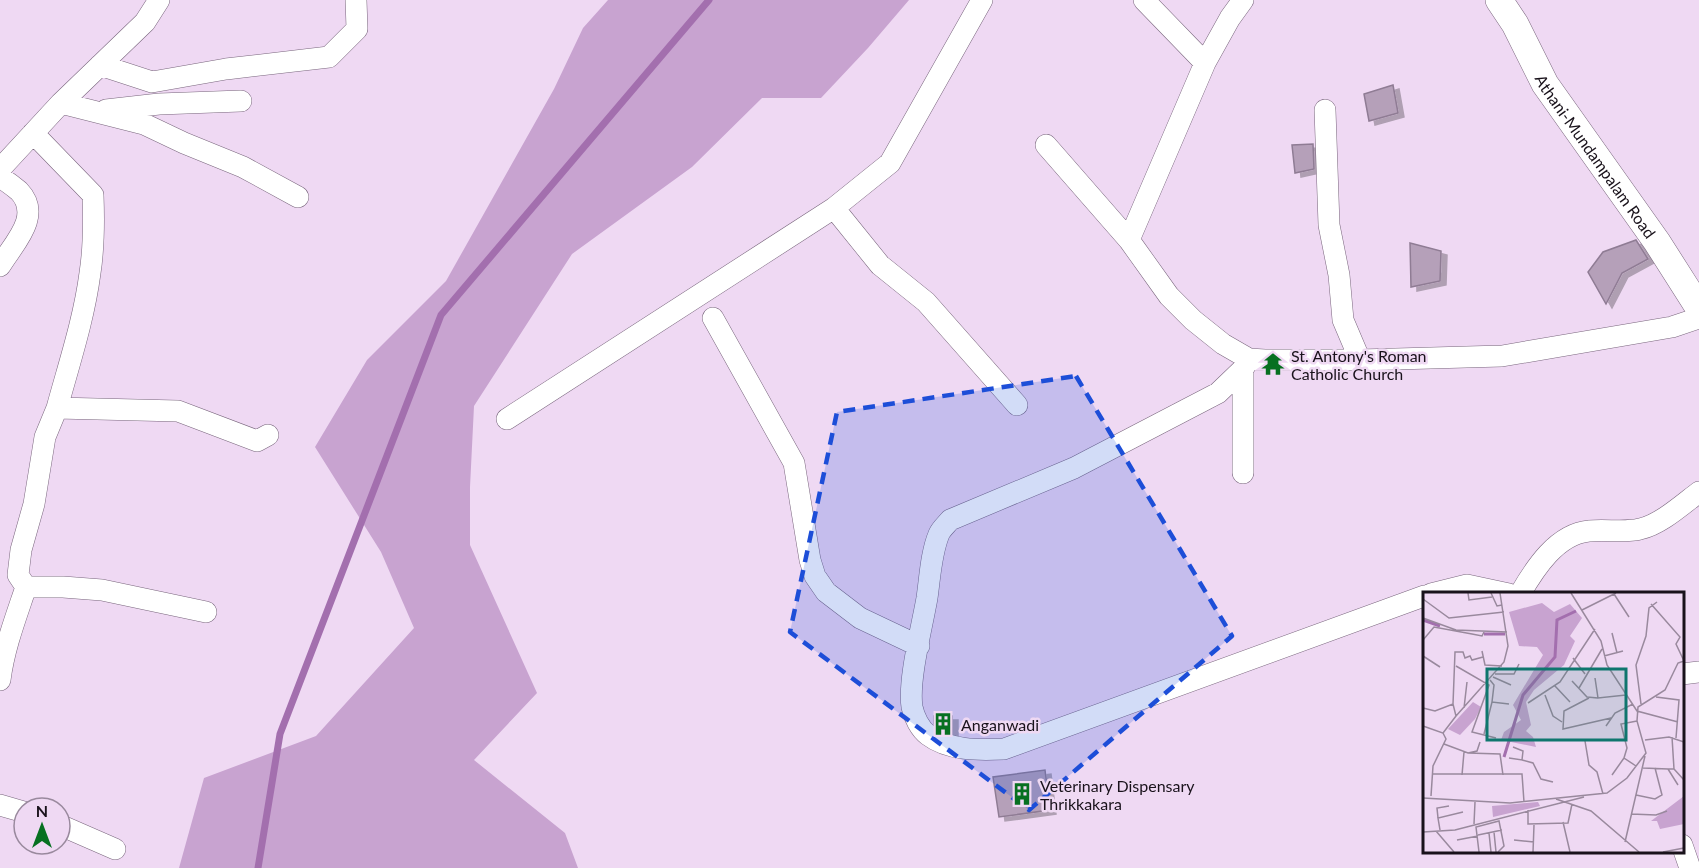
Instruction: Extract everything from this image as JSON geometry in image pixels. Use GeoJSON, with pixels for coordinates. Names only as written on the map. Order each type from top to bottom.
{"type":"FeatureCollection","features":[{"type":"Feature","properties":{"kind":"street"},"geometry":{"type":"LineString","coordinates":[[0,169],[61,102],[145,22],[159,0]]}},
{"type":"Feature","properties":{"kind":"street"},"geometry":{"type":"LineString","coordinates":[[100,65],[152,82],[226,69],[329,57],[357,29],[356,0]]}},
{"type":"Feature","properties":{"kind":"street"},"geometry":{"type":"LineString","coordinates":[[507,419],[834,208],[890,163],[982,0]]}},
{"type":"Feature","properties":{"kind":"street"},"geometry":{"type":"LineString","coordinates":[[1143,0],[1205,63]]}},
{"type":"Feature","properties":{"kind":"street"},"geometry":{"type":"LineString","coordinates":[[1129,240],[1205,63],[1230,18],[1243,0]]}},
{"type":"Feature","properties":{"kind":"street","name":"Athani-Mundampalam Road"},"geometry":{"type":"LineString","coordinates":[[1499,0],[1515,24],[1545,84],[1657,242],[1699,308]]}},
{"type":"Feature","properties":{"kind":"street"},"geometry":{"type":"LineString","coordinates":[[96,111],[159,104],[241,101]]}},
{"type":"Feature","properties":{"kind":"street"},"geometry":{"type":"LineString","coordinates":[[61,102],[144,124],[184,143],[243,166],[298,197]]}},
{"type":"Feature","properties":{"kind":"street"},"geometry":{"type":"LineString","coordinates":[[1325,110],[1329,225],[1339,275],[1343,320],[1360,360]]}},
{"type":"Feature","properties":{"kind":"street"},"geometry":{"type":"LineString","coordinates":[[26,587],[18,575],[21,550],[34,504],[45,437],[57,408],[80,321],[90,274],[94,237],[93,195],[33,133]]}},
{"type":"Feature","properties":{"kind":"street"},"geometry":{"type":"LineString","coordinates":[[1046,145],[1129,240],[1169,296],[1192,320],[1246,364],[1502,357],[1672,327],[1699,318]]}},
{"type":"Feature","properties":{"kind":"street"},"geometry":{"type":"LineString","coordinates":[[0,177],[21,192],[28,210],[26,228],[0,266]]}},
{"type":"Feature","properties":{"kind":"street"},"geometry":{"type":"LineString","coordinates":[[834,208],[880,265],[926,302],[1017,405]]}},
{"type":"Feature","properties":{"kind":"street"},"geometry":{"type":"LineString","coordinates":[[713,318],[794,463],[810,560],[815,576],[826,592],[860,618],[919,646]]}},
{"type":"Feature","properties":{"kind":"street"},"geometry":{"type":"LineString","coordinates":[[1243,473],[1246,364]]}},
{"type":"Feature","properties":{"kind":"street"},"geometry":{"type":"LineString","coordinates":[[1246,364],[1218,393],[1154,427],[1074,468],[950,520],[940,532],[935,549],[912,688],[912,707],[916,721],[927,735],[950,746],[977,750],[1004,749],[1423,597]]}},
{"type":"Feature","properties":{"kind":"street"},"geometry":{"type":"LineString","coordinates":[[57,408],[178,411],[257,441],[268,435]]}},
{"type":"Feature","properties":{"kind":"street"},"geometry":{"type":"LineString","coordinates":[[1521,592],[1534,569],[1564,539],[1587,531],[1641,529],[1664,517],[1699,492]]}},
{"type":"Feature","properties":{"kind":"street"},"geometry":{"type":"LineString","coordinates":[[1439,592],[1467,585],[1500,592]]}},
{"type":"Feature","properties":{"kind":"street"},"geometry":{"type":"LineString","coordinates":[[26,587],[102,590],[206,612]]}},
{"type":"Feature","properties":{"kind":"street"},"geometry":{"type":"LineString","coordinates":[[0,680],[2,664],[26,587]]}},
{"type":"Feature","properties":{"kind":"street"},"geometry":{"type":"LineString","coordinates":[[1684,674],[1699,672]]}},
{"type":"Feature","properties":{"kind":"street"},"geometry":{"type":"LineString","coordinates":[[72,830],[116,849]]}},
{"type":"Feature","properties":{"kind":"street"},"geometry":{"type":"LineString","coordinates":[[1684,848],[1690,868]]}},
{"type":"Feature","properties":{"kind":"highlighted area"},"geometry":{"type":"Polygon","coordinates":[[[1076,376],[1232,636],[1029,810],[790,632],[837,412],[1076,376]]]}},
{"type":"Feature","properties":{"kind":"shaded area"},"geometry":{"type":"Polygon","coordinates":[[[608,0],[909,0],[821,98],[762,98],[692,167],[572,254],[474,406],[470,545],[537,693],[474,760],[565,833],[578,868],[179,868],[204,778],[316,736],[414,628],[381,552],[315,447],[367,360],[446,281],[554,89],[583,28],[608,0]]]}},
{"type":"Feature","properties":{"kind":"building"},"geometry":{"type":"Polygon","coordinates":[[[1393,85],[1398,113],[1369,121],[1364,94],[1393,85]]]}},
{"type":"Feature","properties":{"kind":"building"},"geometry":{"type":"Polygon","coordinates":[[[1313,144],[1314,169],[1295,173],[1292,145],[1313,144]]]}},
{"type":"Feature","properties":{"kind":"building"},"geometry":{"type":"Polygon","coordinates":[[[1636,240],[1648,259],[1622,273],[1606,304],[1588,272],[1603,252],[1636,240]]]}},
{"type":"Feature","properties":{"kind":"building"},"geometry":{"type":"Polygon","coordinates":[[[1410,243],[1441,251],[1440,281],[1411,287],[1410,243]]]}},
{"type":"Feature","properties":{"kind":"building","name":"Anganwadi"},"geometry":{"type":"Polygon","coordinates":[[[934,716],[952,716],[952,733],[934,724],[934,716]]]}},
{"type":"Feature","properties":{"kind":"building","name":"Veterinary Dispensary Thrikkakara"},"geometry":{"type":"Polygon","coordinates":[[[1045,770],[1050,810],[999,817],[993,777],[1045,770]]]}},
{"type":"Feature","properties":{"kind":"waterway"},"geometry":{"type":"LineString","coordinates":[[258,868],[280,734],[441,315],[709,0]]}},
{"type":"Feature","properties":{"kind":"place","name":"St. Antony's Roman Catholic Church"},"geometry":{"type":"Point","coordinates":[1273,364]}},
{"type":"Feature","properties":{"kind":"place","name":"Anganwadi"},"geometry":{"type":"Point","coordinates":[943,724]}},
{"type":"Feature","properties":{"kind":"place","name":"Veterinary Dispensary Thrikkakara"},"geometry":{"type":"Point","coordinates":[1022,794]}}]}
